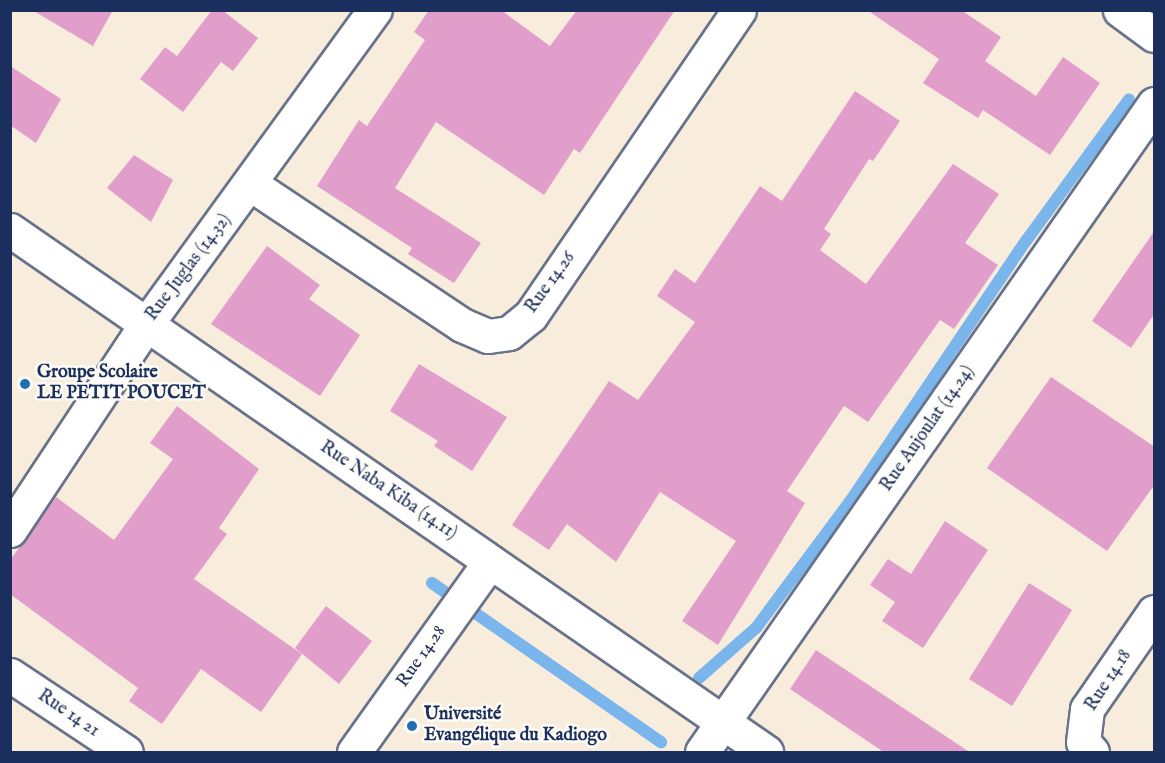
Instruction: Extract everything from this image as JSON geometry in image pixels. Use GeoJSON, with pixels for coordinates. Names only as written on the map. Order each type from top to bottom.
{"type":"FeatureCollection","features":[{"type":"Feature","properties":{"kind":"street","name":"Rue Juglas (14.32)"},"geometry":{"type":"LineString","coordinates":[[10,530],[145,326],[252,184],[375,10]]}},
{"type":"Feature","properties":{"kind":"street","name":"Rue 14.26"},"geometry":{"type":"LineString","coordinates":[[252,184],[462,325],[488,336],[509,333],[531,315],[739,10]]}},
{"type":"Feature","properties":{"kind":"street"},"geometry":{"type":"LineString","coordinates":[[1120,10],[1155,35]]}},
{"type":"Feature","properties":{"kind":"street","name":"Rue Aujoulat (14.24)"},"geometry":{"type":"LineString","coordinates":[[702,753],[1155,104]]}},
{"type":"Feature","properties":{"kind":"street","name":"Rue Naba Kiba (14.11)"},"geometry":{"type":"LineString","coordinates":[[10,230],[145,326],[490,561],[766,753]]}},
{"type":"Feature","properties":{"kind":"street","name":"Rue 14.28"},"geometry":{"type":"LineString","coordinates":[[354,753],[490,561]]}},
{"type":"Feature","properties":{"kind":"street","name":"Rue 14.18"},"geometry":{"type":"LineString","coordinates":[[1092,753],[1083,742],[1086,709],[1155,612]]}},
{"type":"Feature","properties":{"kind":"street","name":"Rue 14 21"},"geometry":{"type":"LineString","coordinates":[[10,675],[126,753]]}},
{"type":"Feature","properties":{"kind":"building"},"geometry":{"type":"Polygon","coordinates":[[[32,10],[113,10],[93,46],[32,10]]]}},
{"type":"Feature","properties":{"kind":"building"},"geometry":{"type":"Polygon","coordinates":[[[212,10],[222,10],[258,38],[233,71],[221,62],[183,112],[140,79],[165,47],[177,56],[212,10]]]}},
{"type":"Feature","properties":{"kind":"building"},"geometry":{"type":"Polygon","coordinates":[[[429,10],[501,10],[550,46],[577,10],[675,10],[580,153],[574,149],[544,195],[436,122],[395,188],[481,243],[454,283],[408,254],[412,248],[317,186],[359,120],[367,126],[425,40],[414,32],[429,10]]]}},
{"type":"Feature","properties":{"kind":"building"},"geometry":{"type":"Polygon","coordinates":[[[867,10],[961,10],[1001,37],[985,61],[1036,96],[1063,57],[1100,83],[1050,155],[983,110],[978,118],[923,83],[939,59],[867,10]]]}},
{"type":"Feature","properties":{"kind":"building"},"geometry":{"type":"Polygon","coordinates":[[[10,66],[61,99],[36,143],[10,125],[10,66]]]}},
{"type":"Feature","properties":{"kind":"building"},"geometry":{"type":"Polygon","coordinates":[[[855,91],[900,121],[873,161],[869,159],[824,229],[831,234],[820,250],[866,284],[953,164],[999,194],[965,243],[998,265],[954,329],[940,320],[868,422],[844,406],[787,491],[805,503],[718,645],[682,621],[736,541],[660,492],[616,562],[567,524],[549,550],[512,525],[609,381],[638,400],[695,322],[657,296],[675,269],[695,283],[760,186],[782,201],[855,91]]]}},
{"type":"Feature","properties":{"kind":"building"},"geometry":{"type":"Polygon","coordinates":[[[134,155],[173,180],[151,222],[107,188],[134,155]]]}},
{"type":"Feature","properties":{"kind":"building"},"geometry":{"type":"Polygon","coordinates":[[[1155,230],[1155,313],[1131,348],[1092,321],[1155,230]]]}},
{"type":"Feature","properties":{"kind":"building"},"geometry":{"type":"Polygon","coordinates":[[[267,246],[320,285],[309,299],[360,335],[320,396],[211,324],[267,246]]]}},
{"type":"Feature","properties":{"kind":"building"},"geometry":{"type":"Polygon","coordinates":[[[419,364],[507,417],[472,471],[434,446],[438,441],[390,411],[419,364]]]}},
{"type":"Feature","properties":{"kind":"building"},"geometry":{"type":"Polygon","coordinates":[[[1051,377],[1155,447],[1155,484],[1107,551],[987,468],[1051,377]]]}},
{"type":"Feature","properties":{"kind":"building"},"geometry":{"type":"Polygon","coordinates":[[[177,406],[259,469],[219,528],[227,534],[194,579],[302,654],[261,712],[201,669],[162,724],[129,701],[138,688],[10,594],[10,560],[56,497],[114,540],[173,459],[150,443],[177,406]]]}},
{"type":"Feature","properties":{"kind":"building"},"geometry":{"type":"Polygon","coordinates":[[[945,521],[988,550],[923,648],[882,621],[895,602],[870,585],[888,559],[911,574],[945,521]]]}},
{"type":"Feature","properties":{"kind":"building"},"geometry":{"type":"Polygon","coordinates":[[[1029,583],[1072,610],[1012,706],[969,679],[1029,583]]]}},
{"type":"Feature","properties":{"kind":"building"},"geometry":{"type":"Polygon","coordinates":[[[326,606],[372,641],[339,684],[295,648],[326,606]]]}},
{"type":"Feature","properties":{"kind":"building"},"geometry":{"type":"Polygon","coordinates":[[[816,650],[971,753],[885,753],[790,689],[816,650]]]}},
{"type":"Feature","properties":{"kind":"waterway"},"geometry":{"type":"LineString","coordinates":[[699,678],[756,628],[851,500],[1026,241],[1129,99]]}},
{"type":"Feature","properties":{"kind":"waterway"},"geometry":{"type":"LineString","coordinates":[[432,583],[661,742]]}},
{"type":"Feature","properties":{"kind":"place","name":"Groupe Scolaire LE PETIT POUCET"},"geometry":{"type":"Point","coordinates":[25,384]}},
{"type":"Feature","properties":{"kind":"place","name":"Université Evangélique du Kadiogo"},"geometry":{"type":"Point","coordinates":[412,726]}}]}
